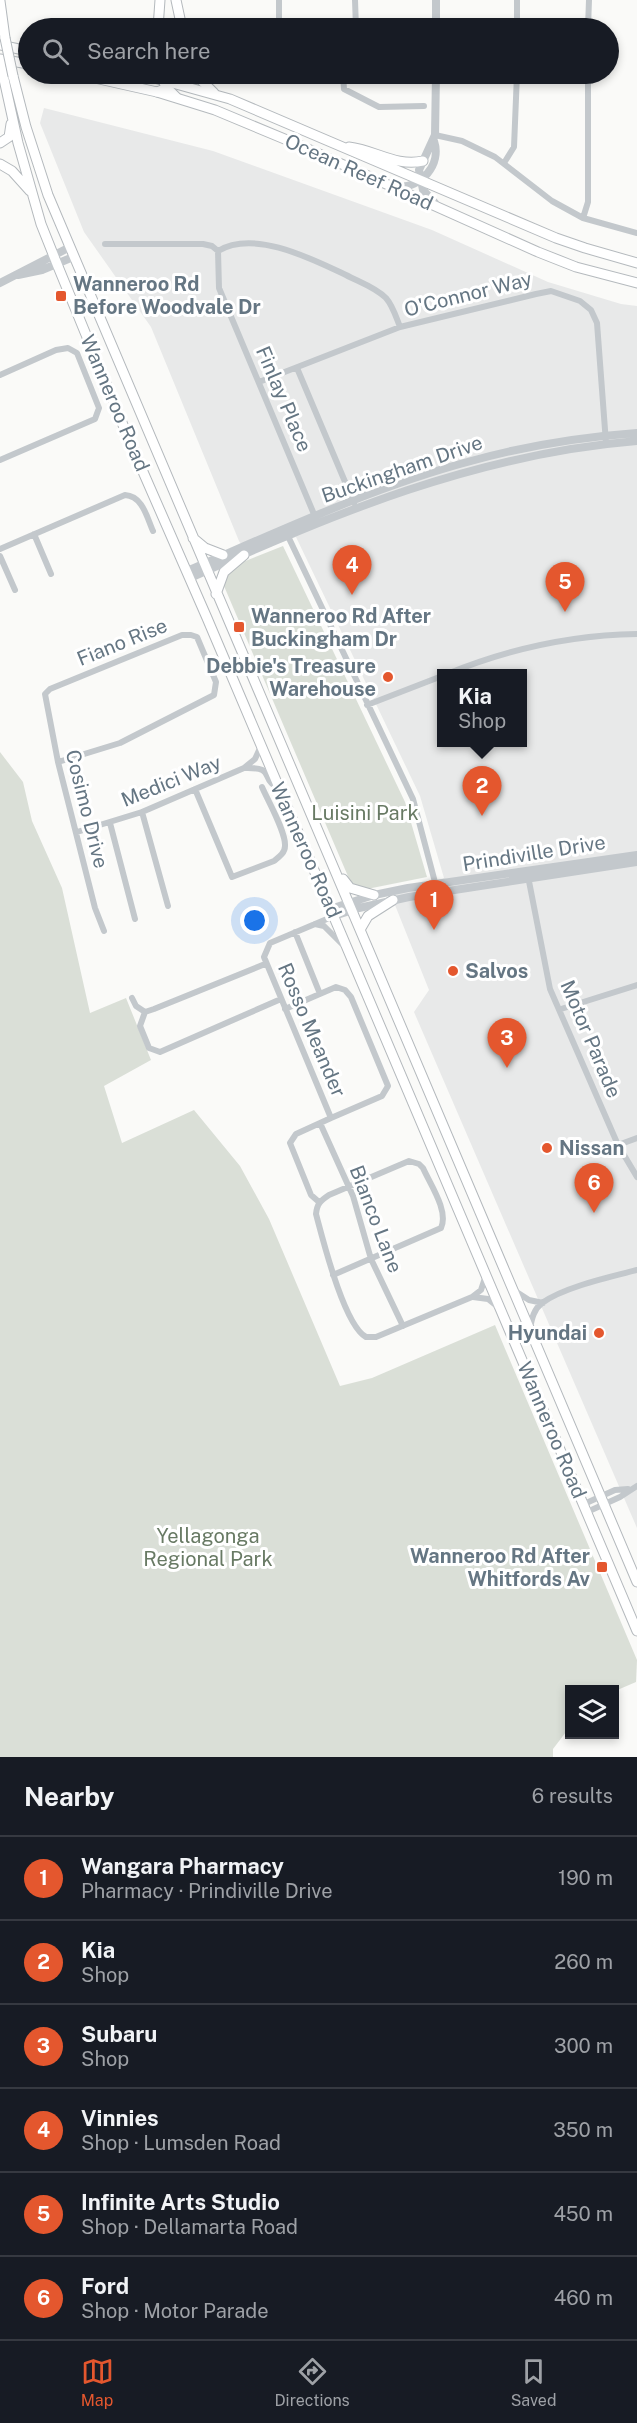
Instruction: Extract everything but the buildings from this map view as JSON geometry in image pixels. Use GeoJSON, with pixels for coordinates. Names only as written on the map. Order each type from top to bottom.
{"type":"FeatureCollection","features":[{"type":"Feature","properties":{"kind":"main road"},"geometry":{"type":"LineString","coordinates":[[159,18],[162,0]]}},
{"type":"Feature","properties":{"kind":"main road"},"geometry":{"type":"LineString","coordinates":[[162,0],[164,18]]}},
{"type":"Feature","properties":{"kind":"main road"},"geometry":{"type":"LineString","coordinates":[[176,0],[179,18]]}},
{"type":"Feature","properties":{"kind":"main road"},"geometry":{"type":"LineString","coordinates":[[0,1],[8,76]]}},
{"type":"Feature","properties":{"kind":"main road"},"geometry":{"type":"LineString","coordinates":[[3,42],[18,47]]}},
{"type":"Feature","properties":{"kind":"main road"},"geometry":{"type":"LineString","coordinates":[[0,60],[18,63]]}},
{"type":"Feature","properties":{"kind":"main road","name":"Wanneroo Road"},"geometry":{"type":"LineString","coordinates":[[0,60],[8,76],[41,178],[637,1582]]}},
{"type":"Feature","properties":{"kind":"main road","name":"Wanneroo Road"},"geometry":{"type":"LineString","coordinates":[[8,76],[11,119],[31,193],[55,260],[130,442],[350,952],[637,1631]]}},
{"type":"Feature","properties":{"kind":"main road","name":"Ocean Reef Road"},"geometry":{"type":"LineString","coordinates":[[121,84],[176,97],[258,127],[576,267],[637,283]]}},
{"type":"Feature","properties":{"kind":"main road"},"geometry":{"type":"LineString","coordinates":[[157,92],[163,84]]}},
{"type":"Feature","properties":{"kind":"main road"},"geometry":{"type":"LineString","coordinates":[[170,84],[176,97]]}},
{"type":"Feature","properties":{"kind":"main road","name":"Ocean Reef Road"},"geometry":{"type":"LineString","coordinates":[[184,84],[214,93],[556,238],[637,263]]}},
{"type":"Feature","properties":{"kind":"main road"},"geometry":{"type":"LineString","coordinates":[[205,84],[214,93]]}},
{"type":"Feature","properties":{"kind":"main road"},"geometry":{"type":"LineString","coordinates":[[0,143],[9,137],[11,119]]}},
{"type":"Feature","properties":{"kind":"main road"},"geometry":{"type":"LineString","coordinates":[[338,145],[363,148],[396,162],[423,161]]}},
{"type":"Feature","properties":{"kind":"main road"},"geometry":{"type":"LineString","coordinates":[[0,164],[12,171],[31,193]]}},
{"type":"Feature","properties":{"kind":"main road"},"geometry":{"type":"LineString","coordinates":[[192,537],[205,548],[223,555]]}},
{"type":"Feature","properties":{"kind":"main road"},"geometry":{"type":"LineString","coordinates":[[216,594],[225,572],[244,555]]}},
{"type":"Feature","properties":{"kind":"main road"},"geometry":{"type":"LineString","coordinates":[[335,870],[350,888],[374,895]]}},
{"type":"Feature","properties":{"kind":"main road"},"geometry":{"type":"LineString","coordinates":[[361,928],[368,916],[393,900]]}},
{"type":"Feature","properties":{"kind":"street"},"geometry":{"type":"LineString","coordinates":[[279,0],[279,18]]}},
{"type":"Feature","properties":{"kind":"street"},"geometry":{"type":"LineString","coordinates":[[355,0],[356,18]]}},
{"type":"Feature","properties":{"kind":"street"},"geometry":{"type":"LineString","coordinates":[[436,0],[436,18]]}},
{"type":"Feature","properties":{"kind":"street"},"geometry":{"type":"LineString","coordinates":[[517,0],[517,18]]}},
{"type":"Feature","properties":{"kind":"street"},"geometry":{"type":"LineString","coordinates":[[588,18],[589,0]]}},
{"type":"Feature","properties":{"kind":"street"},"geometry":{"type":"LineString","coordinates":[[344,84],[344,89],[376,106],[424,106]]}},
{"type":"Feature","properties":{"kind":"street"},"geometry":{"type":"LineString","coordinates":[[392,187],[405,188],[421,181],[428,174],[437,150],[436,84]]}},
{"type":"Feature","properties":{"kind":"street"},"geometry":{"type":"LineString","coordinates":[[504,163],[514,147],[517,84]]}},
{"type":"Feature","properties":{"kind":"street"},"geometry":{"type":"LineString","coordinates":[[583,218],[588,202],[588,84]]}},
{"type":"Feature","properties":{"kind":"street"},"geometry":{"type":"LineString","coordinates":[[435,138],[419,170],[426,195],[440,208]]}},
{"type":"Feature","properties":{"kind":"street"},"geometry":{"type":"LineString","coordinates":[[435,138],[462,141],[504,163],[552,201],[583,218],[637,233]]}},
{"type":"Feature","properties":{"kind":"street"},"geometry":{"type":"LineString","coordinates":[[105,244],[203,244],[212,246],[218,251],[234,244],[273,246],[306,256],[384,296],[390,302],[400,327]]}},
{"type":"Feature","properties":{"kind":"street","name":"Finlay Place"},"geometry":{"type":"LineString","coordinates":[[218,251],[219,288],[317,519]]}},
{"type":"Feature","properties":{"kind":"street"},"geometry":{"type":"LineString","coordinates":[[0,283],[28,274],[72,252]]}},
{"type":"Feature","properties":{"kind":"street","name":"O'Connor Way"},"geometry":{"type":"LineString","coordinates":[[259,382],[400,327],[551,291],[579,301],[591,310],[597,323],[606,439]]}},
{"type":"Feature","properties":{"kind":"street"},"geometry":{"type":"LineString","coordinates":[[0,375],[56,350],[69,348],[77,353],[99,408],[95,419],[0,460]]}},
{"type":"Feature","properties":{"kind":"street"},"geometry":{"type":"LineString","coordinates":[[297,368],[354,504]]}},
{"type":"Feature","properties":{"kind":"street","name":"Buckingham Drive"},"geometry":{"type":"LineString","coordinates":[[188,575],[244,555],[317,519],[354,504],[471,461],[562,442],[606,439],[637,433]]}},
{"type":"Feature","properties":{"kind":"street","name":"Buckingham Drive"},"geometry":{"type":"LineString","coordinates":[[606,439],[637,441]]}},
{"type":"Feature","properties":{"kind":"street"},"geometry":{"type":"LineString","coordinates":[[0,549],[128,495],[140,502],[153,531]]}},
{"type":"Feature","properties":{"kind":"street"},"geometry":{"type":"LineString","coordinates":[[287,533],[413,799],[436,889]]}},
{"type":"Feature","properties":{"kind":"street","name":"Buckingham Drive"},"geometry":{"type":"LineString","coordinates":[[205,568],[223,555],[287,533]]}},
{"type":"Feature","properties":{"kind":"street"},"geometry":{"type":"LineString","coordinates":[[34,534],[51,574]]}},
{"type":"Feature","properties":{"kind":"street"},"geometry":{"type":"LineString","coordinates":[[0,556],[15,590]]}},
{"type":"Feature","properties":{"kind":"street","name":"Fiano Rise"},"geometry":{"type":"LineString","coordinates":[[45,694],[50,689],[186,634],[199,640],[216,682],[216,689],[210,698],[182,710],[143,732],[103,750],[58,762]]}},
{"type":"Feature","properties":{"kind":"street"},"geometry":{"type":"LineString","coordinates":[[460,669],[532,646],[565,640],[637,634]]}},
{"type":"Feature","properties":{"kind":"street"},"geometry":{"type":"LineString","coordinates":[[367,705],[437,678]]}},
{"type":"Feature","properties":{"kind":"street","name":"Cosimo Drive"},"geometry":{"type":"LineString","coordinates":[[45,694],[58,762],[95,908],[104,931]]}},
{"type":"Feature","properties":{"kind":"street","name":"Medici Way"},"geometry":{"type":"LineString","coordinates":[[76,832],[142,812],[244,768],[255,759],[261,746]]}},
{"type":"Feature","properties":{"kind":"street","name":"Medici Way"},"geometry":{"type":"LineString","coordinates":[[244,768],[260,767],[265,770],[272,784],[278,788]]}},
{"type":"Feature","properties":{"kind":"street"},"geometry":{"type":"LineString","coordinates":[[195,789],[232,877],[274,861],[284,850],[284,838],[262,787]]}},
{"type":"Feature","properties":{"kind":"street"},"geometry":{"type":"LineString","coordinates":[[142,812],[168,906]]}},
{"type":"Feature","properties":{"kind":"street"},"geometry":{"type":"LineString","coordinates":[[110,823],[135,919]]}},
{"type":"Feature","properties":{"kind":"street","name":"Prindiville Drive"},"geometry":{"type":"LineString","coordinates":[[332,913],[374,895],[436,889],[637,855]]}},
{"type":"Feature","properties":{"kind":"street","name":"Prindiville Drive"},"geometry":{"type":"LineString","coordinates":[[528,875],[637,862]]}},
{"type":"Feature","properties":{"kind":"street","name":"Motor Parade"},"geometry":{"type":"LineString","coordinates":[[528,875],[550,988],[618,1145],[637,1177]]}},
{"type":"Feature","properties":{"kind":"street","name":"Prindiville Drive"},"geometry":{"type":"LineString","coordinates":[[351,906],[393,900],[436,889]]}},
{"type":"Feature","properties":{"kind":"street","name":"Rosso Meander"},"geometry":{"type":"LineString","coordinates":[[319,1202],[311,1195],[290,1143],[296,1134],[332,1118],[265,964],[265,952],[270,943],[314,924],[332,913]]}},
{"type":"Feature","properties":{"kind":"street"},"geometry":{"type":"LineString","coordinates":[[314,924],[324,926],[350,952]]}},
{"type":"Feature","properties":{"kind":"street"},"geometry":{"type":"LineString","coordinates":[[295,932],[320,994]]}},
{"type":"Feature","properties":{"kind":"street"},"geometry":{"type":"LineString","coordinates":[[265,964],[145,1011],[140,1023],[144,1037],[151,1050],[160,1052],[281,999]]}},
{"type":"Feature","properties":{"kind":"street"},"geometry":{"type":"LineString","coordinates":[[561,1010],[637,985]]}},
{"type":"Feature","properties":{"kind":"street"},"geometry":{"type":"LineString","coordinates":[[285,1009],[336,987],[348,992],[387,1086],[382,1096],[332,1118]]}},
{"type":"Feature","properties":{"kind":"street"},"geometry":{"type":"LineString","coordinates":[[132,998],[136,1006],[145,1011]]}},
{"type":"Feature","properties":{"kind":"street","name":"Bianco Lane"},"geometry":{"type":"LineString","coordinates":[[320,1123],[353,1196],[371,1259],[404,1326]]}},
{"type":"Feature","properties":{"kind":"street"},"geometry":{"type":"LineString","coordinates":[[618,1145],[637,1138]]}},
{"type":"Feature","properties":{"kind":"street"},"geometry":{"type":"LineString","coordinates":[[333,1275],[441,1228],[442,1210],[423,1168],[409,1161],[319,1202],[316,1214],[333,1275],[356,1328],[362,1335],[370,1338],[404,1326],[472,1297],[481,1290],[486,1275]]}},
{"type":"Feature","properties":{"kind":"street"},"geometry":{"type":"LineString","coordinates":[[530,1329],[533,1315],[543,1303],[585,1284],[637,1270]]}},
{"type":"Feature","properties":{"kind":"street"},"geometry":{"type":"LineString","coordinates":[[514,1291],[529,1300],[543,1303]]}},
{"type":"Feature","properties":{"kind":"street"},"geometry":{"type":"LineString","coordinates":[[472,1297],[488,1299],[500,1309]]}},
{"type":"Feature","properties":{"kind":"street"},"geometry":{"type":"LineString","coordinates":[[585,1508],[616,1490],[637,1486]]}},
{"type":"Feature","properties":{"kind":"shaded area"},"geometry":{"type":"Polygon","coordinates":[[[44,108],[213,151],[432,230],[548,282],[621,304],[637,306],[637,1528],[414,1012],[429,990],[391,895],[444,878],[420,796],[296,537],[248,554],[239,541],[151,327],[84,232],[40,123],[44,108]]]}},
{"type":"Feature","properties":{"kind":"green space","name":"Luisini Park"},"geometry":{"type":"Polygon","coordinates":[[[283,546],[405,802],[427,877],[372,888],[356,895],[218,572],[283,546]]]}},
{"type":"Feature","properties":{"kind":"green space","name":"Yellagonga Regional Park"},"geometry":{"type":"Polygon","coordinates":[[[0,752],[23,782],[32,821],[62,888],[90,1013],[126,998],[151,1060],[104,1086],[122,1143],[194,1110],[240,1166],[269,1219],[340,1386],[372,1378],[495,1325],[637,1660],[636,1682],[619,1689],[619,1685],[565,1685],[565,1733],[553,1749],[553,1757],[0,1757],[0,752]]]}},
{"type":"Feature","properties":{"kind":"place","name":"Wanneroo Rd Before Woodvale Dr"},"geometry":{"type":"Point","coordinates":[61,296]}},
{"type":"Feature","properties":{"kind":"place","name":"Vinnies"},"geometry":{"type":"Point","coordinates":[352,595]}},
{"type":"Feature","properties":{"kind":"place","name":"Infinite Arts Studio"},"geometry":{"type":"Point","coordinates":[565,612]}},
{"type":"Feature","properties":{"kind":"place","name":"Wanneroo Rd After Buckingham Dr"},"geometry":{"type":"Point","coordinates":[239,627]}},
{"type":"Feature","properties":{"kind":"place","name":"Debbie's Treasure Warehouse"},"geometry":{"type":"Point","coordinates":[388,677]}},
{"type":"Feature","properties":{"kind":"place","name":"Kia"},"geometry":{"type":"Point","coordinates":[482,816]}},
{"type":"Feature","properties":{"kind":"place","name":"Wangara Pharmacy"},"geometry":{"type":"Point","coordinates":[434,930]}},
{"type":"Feature","properties":{"kind":"place","name":"Salvos"},"geometry":{"type":"Point","coordinates":[453,971]}},
{"type":"Feature","properties":{"kind":"place","name":"Subaru"},"geometry":{"type":"Point","coordinates":[507,1068]}},
{"type":"Feature","properties":{"kind":"place","name":"Nissan"},"geometry":{"type":"Point","coordinates":[547,1148]}},
{"type":"Feature","properties":{"kind":"place","name":"Ford"},"geometry":{"type":"Point","coordinates":[594,1213]}},
{"type":"Feature","properties":{"kind":"place","name":"Hyundai"},"geometry":{"type":"Point","coordinates":[599,1333]}},
{"type":"Feature","properties":{"kind":"place","name":"Wanneroo Rd After Whitfords Av"},"geometry":{"type":"Point","coordinates":[602,1567]}}]}
